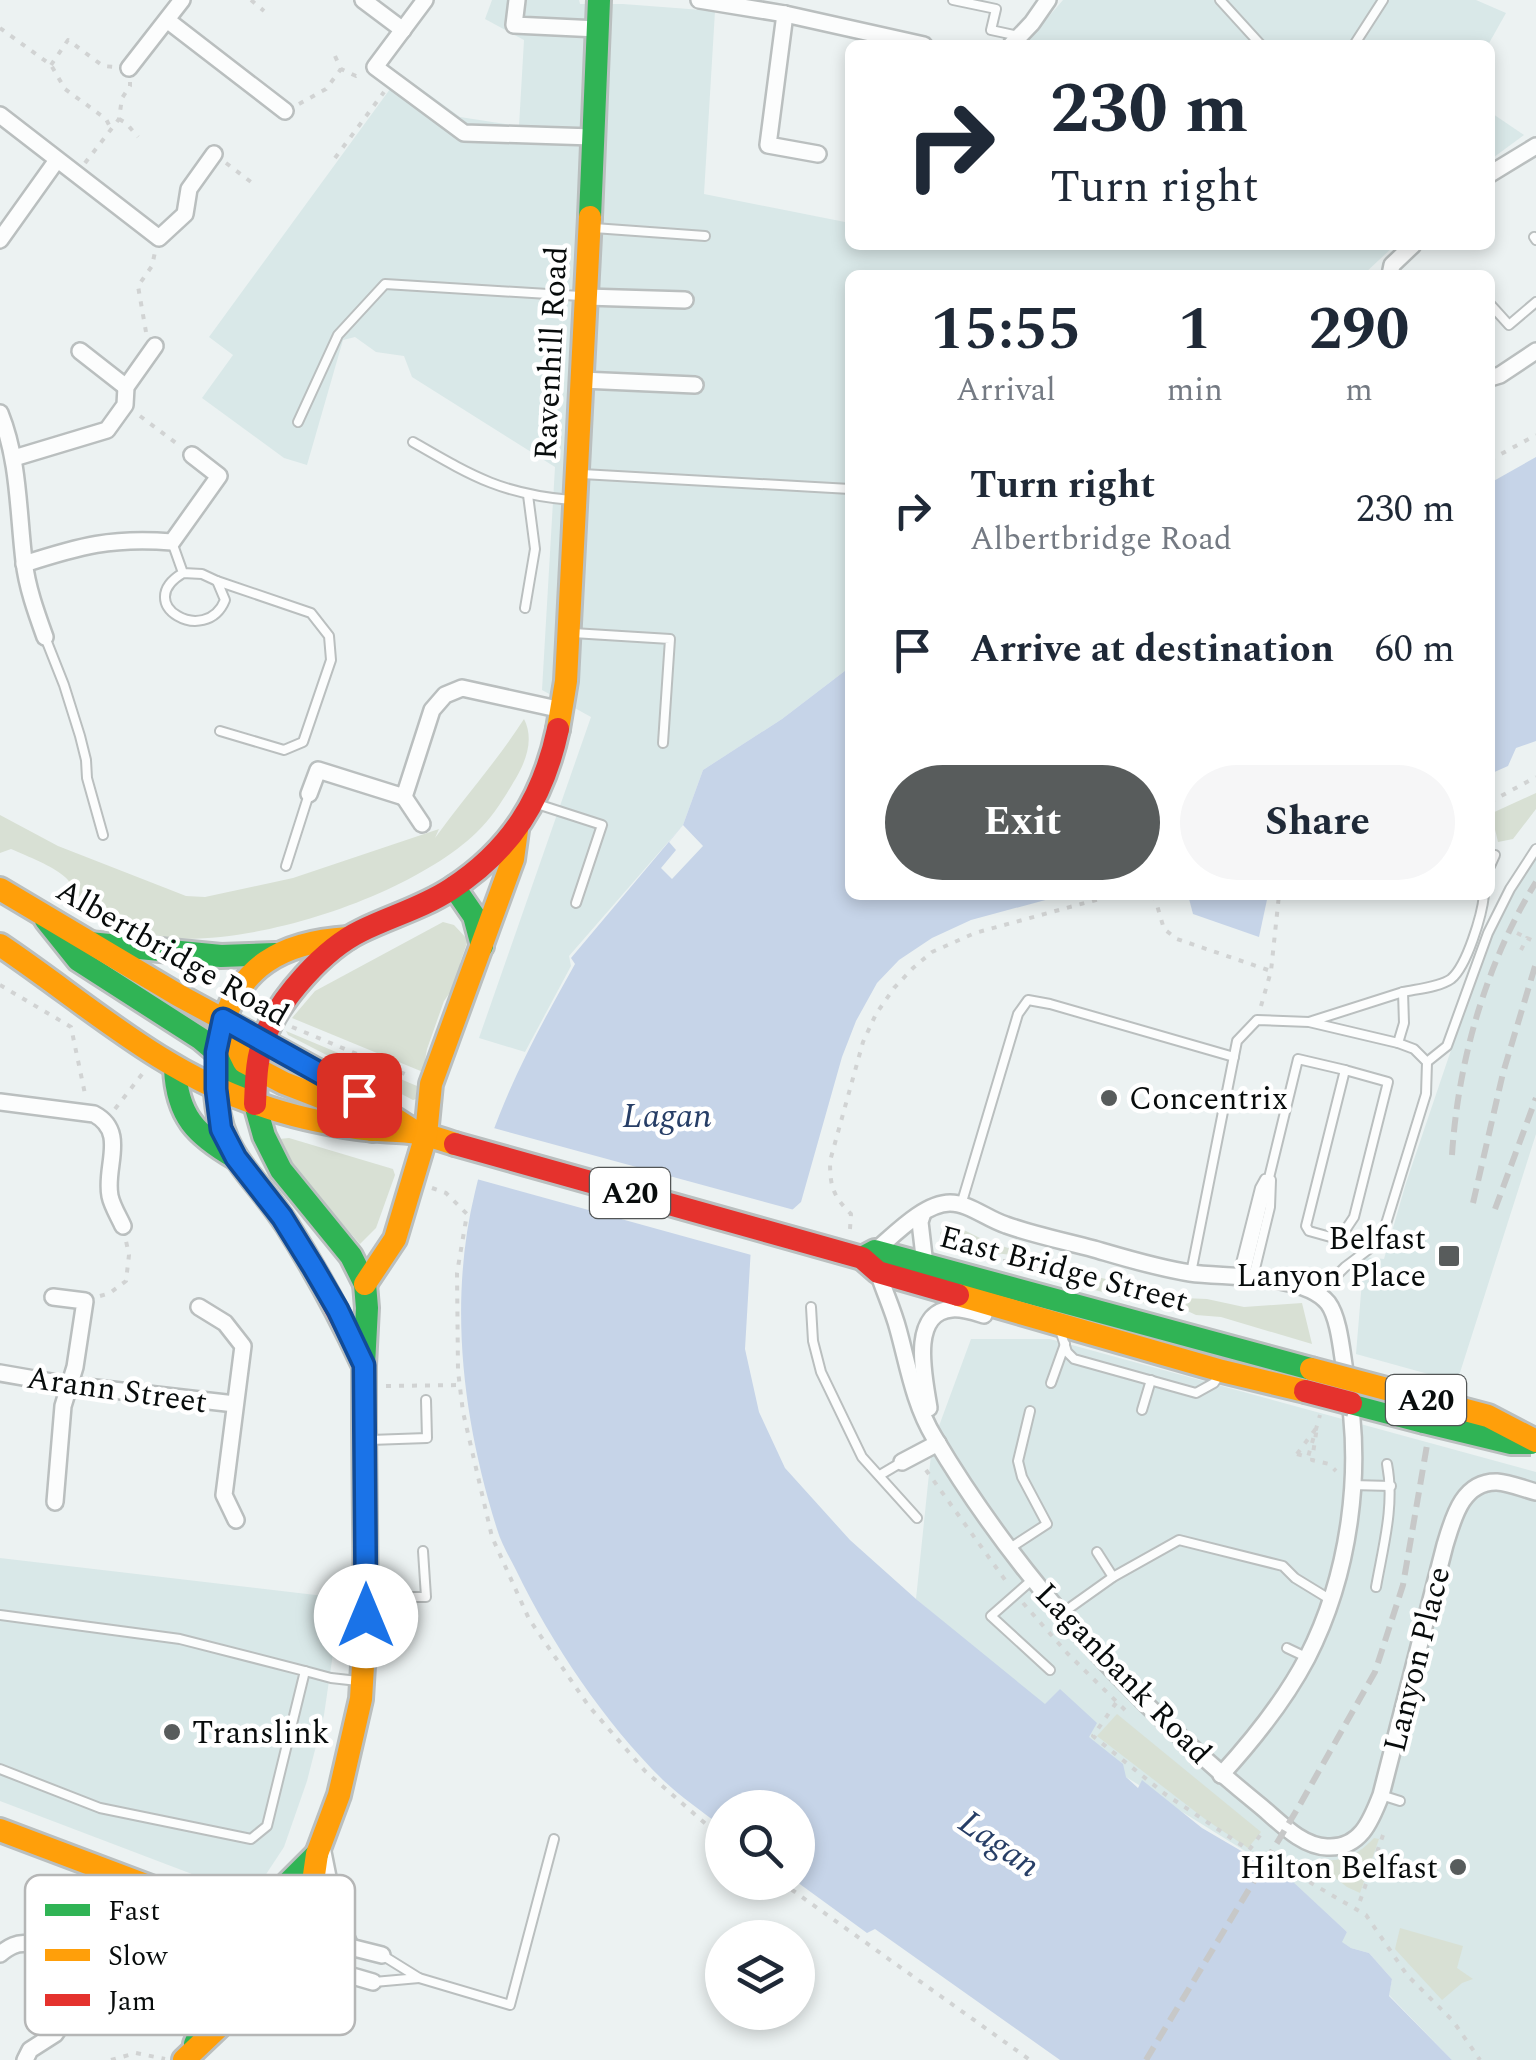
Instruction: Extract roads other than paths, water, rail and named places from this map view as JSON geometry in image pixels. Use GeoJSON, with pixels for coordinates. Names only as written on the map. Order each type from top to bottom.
{"type":"FeatureCollection","features":[{"type":"Feature","properties":{"kind":"main road","name":"Ravenhill Road"},"geometry":{"type":"LineString","coordinates":[[255,1104],[255,1069],[262,1040],[284,1000],[348,938],[425,905],[485,863],[517,830],[533,802],[552,751],[562,710],[568,633],[599,0]]}},
{"type":"Feature","properties":{"kind":"main road"},"geometry":{"type":"LineString","coordinates":[[365,1284],[395,1239],[414,1174],[430,1084],[473,973],[512,859],[517,830]]}},
{"type":"Feature","properties":{"kind":"main road"},"geometry":{"type":"LineString","coordinates":[[454,887],[474,916],[482,946]]}},
{"type":"Feature","properties":{"kind":"main road","name":"Albertbridge Road"},"geometry":{"type":"LineString","coordinates":[[0,889],[422,1134]]}},
{"type":"Feature","properties":{"kind":"main road"},"geometry":{"type":"LineString","coordinates":[[41,914],[78,960],[183,1027],[216,1052],[240,1078],[255,1104],[264,1136],[281,1170],[351,1256],[365,1284],[366,1596],[361,1699],[340,1796],[319,1849],[315,1875]]}},
{"type":"Feature","properties":{"kind":"main road","name":"Ravenhill Road"},"geometry":{"type":"LineString","coordinates":[[236,1158],[221,1129],[216,1089],[216,1052],[230,1002],[245,979],[278,954],[308,942],[348,938]]}},
{"type":"Feature","properties":{"kind":"main road"},"geometry":{"type":"LineString","coordinates":[[90,942],[221,956],[278,954]]}},
{"type":"Feature","properties":{"kind":"main road","name":"Albertbridge Road"},"geometry":{"type":"LineString","coordinates":[[0,945],[175,1068],[255,1104],[372,1130],[422,1134],[800,1241]]}},
{"type":"Feature","properties":{"kind":"main road"},"geometry":{"type":"LineString","coordinates":[[223,1019],[244,1062],[338,1104],[372,1130]]}},
{"type":"Feature","properties":{"kind":"main road"},"geometry":{"type":"LineString","coordinates":[[175,1068],[175,1090],[182,1113],[214,1146],[236,1158],[282,1217],[338,1310],[364,1376]]}},
{"type":"Feature","properties":{"kind":"main road","name":"East Bridge Street"},"geometry":{"type":"LineString","coordinates":[[800,1241],[872,1261],[1012,1312],[1062,1335],[1222,1371],[1308,1380],[1488,1416],[1536,1442]]}},
{"type":"Feature","properties":{"kind":"main road","name":"East Bridge Street"},"geometry":{"type":"LineString","coordinates":[[872,1261],[925,1264],[1230,1346],[1308,1380]]}},
{"type":"Feature","properties":{"kind":"main road"},"geometry":{"type":"LineString","coordinates":[[0,1830],[120,1875]]}},
{"type":"Feature","properties":{"kind":"main road"},"geometry":{"type":"LineString","coordinates":[[295,1875],[319,1849]]}},
{"type":"Feature","properties":{"kind":"main road"},"geometry":{"type":"LineString","coordinates":[[188,2055],[210,2035]]}},
{"type":"Feature","properties":{"kind":"street"},"geometry":{"type":"LineString","coordinates":[[130,68],[182,0]]}},
{"type":"Feature","properties":{"kind":"street"},"geometry":{"type":"LineString","coordinates":[[364,0],[403,30]]}},
{"type":"Feature","properties":{"kind":"street"},"geometry":{"type":"LineString","coordinates":[[425,0],[375,67],[464,133],[593,137]]}},
{"type":"Feature","properties":{"kind":"street"},"geometry":{"type":"LineString","coordinates":[[517,0],[514,25],[598,28]]}},
{"type":"Feature","properties":{"kind":"street"},"geometry":{"type":"LineString","coordinates":[[699,0],[902,40]]}},
{"type":"Feature","properties":{"kind":"street"},"geometry":{"type":"LineString","coordinates":[[1016,40],[1048,0]]}},
{"type":"Feature","properties":{"kind":"street"},"geometry":{"type":"LineString","coordinates":[[785,14],[768,145],[818,154]]}},
{"type":"Feature","properties":{"kind":"street"},"geometry":{"type":"LineString","coordinates":[[167,20],[286,111]]}},
{"type":"Feature","properties":{"kind":"street"},"geometry":{"type":"LineString","coordinates":[[0,116],[159,238],[185,214],[188,189],[214,154]]}},
{"type":"Feature","properties":{"kind":"street"},"geometry":{"type":"LineString","coordinates":[[1495,171],[1536,146]]}},
{"type":"Feature","properties":{"kind":"street"},"geometry":{"type":"LineString","coordinates":[[0,240],[57,160]]}},
{"type":"Feature","properties":{"kind":"street"},"geometry":{"type":"LineString","coordinates":[[1391,270],[1408,250]]}},
{"type":"Feature","properties":{"kind":"street"},"geometry":{"type":"LineString","coordinates":[[586,297],[685,300]]}},
{"type":"Feature","properties":{"kind":"street"},"geometry":{"type":"LineString","coordinates":[[14,458],[107,430],[125,405],[126,387],[155,346]]}},
{"type":"Feature","properties":{"kind":"street"},"geometry":{"type":"LineString","coordinates":[[80,351],[126,387]]}},
{"type":"Feature","properties":{"kind":"street"},"geometry":{"type":"LineString","coordinates":[[1495,376],[1536,351]]}},
{"type":"Feature","properties":{"kind":"street"},"geometry":{"type":"LineString","coordinates":[[582,380],[695,385]]}},
{"type":"Feature","properties":{"kind":"street"},"geometry":{"type":"LineString","coordinates":[[0,413],[14,458],[24,564],[44,637]]}},
{"type":"Feature","properties":{"kind":"street"},"geometry":{"type":"LineString","coordinates":[[24,564],[82,545],[123,540],[172,542],[220,476],[192,455]]}},
{"type":"Feature","properties":{"kind":"street"},"geometry":{"type":"LineString","coordinates":[[404,797],[432,710],[445,694],[462,688],[562,710]]}},
{"type":"Feature","properties":{"kind":"street"},"geometry":{"type":"LineString","coordinates":[[309,794],[318,770],[404,797],[422,824]]}},
{"type":"Feature","properties":{"kind":"street"},"geometry":{"type":"LineString","coordinates":[[0,1102],[89,1114],[107,1121],[112,1148],[110,1195],[123,1226]]}},
{"type":"Feature","properties":{"kind":"street"},"geometry":{"type":"LineString","coordinates":[[872,1261],[903,1226],[934,1205],[954,1202],[1006,1226],[1191,1273],[1294,1285],[1318,1294],[1328,1303],[1334,1314],[1353,1426],[1353,1484],[1341,1564],[1307,1658],[1276,1706],[1222,1775]]}},
{"type":"Feature","properties":{"kind":"street"},"geometry":{"type":"LineString","coordinates":[[923,1213],[920,1222],[925,1264]]}},
{"type":"Feature","properties":{"kind":"street","name":"Laganbank Road"},"geometry":{"type":"LineString","coordinates":[[872,1261],[897,1324],[920,1407],[935,1438],[1008,1549],[1106,1665],[1222,1775],[1304,1842]]}},
{"type":"Feature","properties":{"kind":"street"},"geometry":{"type":"LineString","coordinates":[[53,1296],[85,1301],[76,1367],[64,1406],[55,1502]]}},
{"type":"Feature","properties":{"kind":"street"},"geometry":{"type":"LineString","coordinates":[[199,1307],[225,1323],[243,1346],[224,1495],[236,1520]]}},
{"type":"Feature","properties":{"kind":"street","name":"Laganbank Road"},"geometry":{"type":"LineString","coordinates":[[935,1438],[922,1362],[930,1320],[951,1309],[991,1316],[1012,1312]]}},
{"type":"Feature","properties":{"kind":"street","name":"Arann Street"},"geometry":{"type":"LineString","coordinates":[[0,1373],[234,1404]]}},
{"type":"Feature","properties":{"kind":"street"},"geometry":{"type":"LineString","coordinates":[[902,1462],[935,1438]]}},
{"type":"Feature","properties":{"kind":"street","name":"Lanyon Place"},"geometry":{"type":"LineString","coordinates":[[1304,1842],[1331,1848],[1360,1837],[1370,1824],[1454,1515],[1463,1498],[1486,1484],[1499,1482],[1536,1492]]}},
{"type":"Feature","properties":{"kind":"street"},"geometry":{"type":"LineString","coordinates":[[319,1849],[326,1875]]}},
{"type":"Feature","properties":{"kind":"street"},"geometry":{"type":"LineString","coordinates":[[1,1952],[25,1944]]}},
{"type":"Feature","properties":{"kind":"street"},"geometry":{"type":"LineString","coordinates":[[355,1949],[382,1955]]}},
{"type":"Feature","properties":{"kind":"street"},"geometry":{"type":"LineString","coordinates":[[355,1978],[372,1982]]}},
{"type":"Feature","properties":{"kind":"street"},"geometry":{"type":"LineString","coordinates":[[25,2060],[30,2050],[52,2035]]}},
{"type":"Feature","properties":{"kind":"lane"},"geometry":{"type":"LineString","coordinates":[[953,0],[996,9],[991,30],[1013,40]]}},
{"type":"Feature","properties":{"kind":"lane"},"geometry":{"type":"LineString","coordinates":[[1220,0],[1256,40]]}},
{"type":"Feature","properties":{"kind":"lane"},"geometry":{"type":"LineString","coordinates":[[1357,40],[1383,0]]}},
{"type":"Feature","properties":{"kind":"lane"},"geometry":{"type":"LineString","coordinates":[[589,228],[705,236]]}},
{"type":"Feature","properties":{"kind":"lane"},"geometry":{"type":"LineString","coordinates":[[298,422],[338,335],[386,284],[586,297]]}},
{"type":"Feature","properties":{"kind":"lane"},"geometry":{"type":"LineString","coordinates":[[1495,310],[1509,325],[1536,302]]}},
{"type":"Feature","properties":{"kind":"lane"},"geometry":{"type":"LineString","coordinates":[[412,442],[502,489],[528,496],[576,500]]}},
{"type":"Feature","properties":{"kind":"lane"},"geometry":{"type":"LineString","coordinates":[[577,474],[845,488]]}},
{"type":"Feature","properties":{"kind":"lane"},"geometry":{"type":"LineString","coordinates":[[525,608],[535,549],[528,496]]}},
{"type":"Feature","properties":{"kind":"lane"},"geometry":{"type":"LineString","coordinates":[[172,542],[183,573]]}},
{"type":"Feature","properties":{"kind":"lane"},"geometry":{"type":"LineString","coordinates":[[217,581],[224,600],[221,610],[202,622],[171,611],[164,600],[171,580],[183,573],[202,574],[311,614],[329,636],[331,660],[303,742],[284,750],[220,730]]}},
{"type":"Feature","properties":{"kind":"lane"},"geometry":{"type":"LineString","coordinates":[[568,633],[670,639],[663,742]]}},
{"type":"Feature","properties":{"kind":"lane"},"geometry":{"type":"LineString","coordinates":[[44,637],[80,736],[103,834]]}},
{"type":"Feature","properties":{"kind":"lane"},"geometry":{"type":"LineString","coordinates":[[286,866],[309,794]]}},
{"type":"Feature","properties":{"kind":"lane"},"geometry":{"type":"LineString","coordinates":[[533,802],[602,825],[576,903]]}},
{"type":"Feature","properties":{"kind":"lane"},"geometry":{"type":"LineString","coordinates":[[1427,1062],[1447,1046],[1488,934],[1536,849]]}},
{"type":"Feature","properties":{"kind":"lane"},"geometry":{"type":"LineString","coordinates":[[1308,1022],[1450,980],[1462,965],[1484,900]]}},
{"type":"Feature","properties":{"kind":"lane"},"geometry":{"type":"LineString","coordinates":[[1398,1043],[1404,1023],[1403,992]]}},
{"type":"Feature","properties":{"kind":"lane"},"geometry":{"type":"LineString","coordinates":[[961,1204],[1018,1014],[1028,1000],[1234,1057]]}},
{"type":"Feature","properties":{"kind":"lane"},"geometry":{"type":"LineString","coordinates":[[1191,1273],[1237,1041],[1257,1020],[1308,1022],[1398,1043],[1414,1049],[1427,1062],[1426,1094],[1381,1240],[1344,1267],[1318,1294]]}},
{"type":"Feature","properties":{"kind":"lane"},"geometry":{"type":"LineString","coordinates":[[1246,1277],[1260,1188],[1270,1170],[1298,1059],[1346,1070],[1388,1082],[1354,1217],[1344,1232],[1334,1238],[1310,1231],[1306,1226],[1346,1070]]}},
{"type":"Feature","properties":{"kind":"lane"},"geometry":{"type":"LineString","coordinates":[[1246,1277],[1270,1207],[1270,1170]]}},
{"type":"Feature","properties":{"kind":"lane"},"geometry":{"type":"LineString","coordinates":[[811,1307],[813,1341],[821,1372],[862,1457],[917,1518]]}},
{"type":"Feature","properties":{"kind":"lane"},"geometry":{"type":"LineString","coordinates":[[1062,1335],[1074,1359],[1196,1393],[1214,1383],[1230,1346]]}},
{"type":"Feature","properties":{"kind":"lane"},"geometry":{"type":"LineString","coordinates":[[1050,1383],[1062,1335]]}},
{"type":"Feature","properties":{"kind":"lane"},"geometry":{"type":"LineString","coordinates":[[1142,1410],[1151,1380]]}},
{"type":"Feature","properties":{"kind":"lane"},"geometry":{"type":"LineString","coordinates":[[365,1440],[427,1438],[426,1400]]}},
{"type":"Feature","properties":{"kind":"lane"},"geometry":{"type":"LineString","coordinates":[[1008,1549],[1047,1524],[1022,1477],[1018,1460],[1030,1411]]}},
{"type":"Feature","properties":{"kind":"lane"},"geometry":{"type":"LineString","coordinates":[[880,1475],[902,1462]]}},
{"type":"Feature","properties":{"kind":"lane"},"geometry":{"type":"LineString","coordinates":[[1376,1587],[1391,1486],[1387,1464]]}},
{"type":"Feature","properties":{"kind":"lane"},"geometry":{"type":"LineString","coordinates":[[1353,1484],[1391,1486]]}},
{"type":"Feature","properties":{"kind":"lane"},"geometry":{"type":"LineString","coordinates":[[1062,1614],[1114,1577],[1179,1540],[1284,1566],[1295,1578],[1330,1600]]}},
{"type":"Feature","properties":{"kind":"lane"},"geometry":{"type":"LineString","coordinates":[[366,1596],[426,1597],[423,1552]]}},
{"type":"Feature","properties":{"kind":"lane"},"geometry":{"type":"LineString","coordinates":[[1098,1552],[1114,1577]]}},
{"type":"Feature","properties":{"kind":"lane"},"geometry":{"type":"LineString","coordinates":[[1033,1579],[991,1616],[1050,1670]]}},
{"type":"Feature","properties":{"kind":"lane"},"geometry":{"type":"LineString","coordinates":[[0,1615],[180,1639],[331,1678],[362,1681]]}},
{"type":"Feature","properties":{"kind":"lane"},"geometry":{"type":"LineString","coordinates":[[1287,1648],[1307,1658]]}},
{"type":"Feature","properties":{"kind":"lane"},"geometry":{"type":"LineString","coordinates":[[0,1768],[100,1808],[251,1839],[267,1826],[305,1670]]}},
{"type":"Feature","properties":{"kind":"lane"},"geometry":{"type":"LineString","coordinates":[[1381,1794],[1400,1801]]}},
{"type":"Feature","properties":{"kind":"lane"},"geometry":{"type":"LineString","coordinates":[[382,1955],[419,1978],[510,2005],[554,1839]]}},
{"type":"Feature","properties":{"kind":"lane"},"geometry":{"type":"LineString","coordinates":[[372,1982],[419,1978]]}},
{"type":"Feature","properties":{"kind":"water"},"geometry":{"type":"Polygon","coordinates":[[[1536,457],[1536,741],[1516,748],[1508,766],[1495,772],[1495,480],[1536,457]]]}},
{"type":"Feature","properties":{"kind":"water","name":"Lagan"},"geometry":{"type":"Polygon","coordinates":[[[845,671],[845,900],[1045,900],[971,920],[932,938],[899,960],[877,983],[842,1057],[801,1202],[751,1247],[745,1349],[759,1412],[785,1468],[850,1540],[1045,1704],[1060,1689],[1097,1723],[1089,1737],[1123,1764],[1126,1777],[1138,1788],[1142,1780],[1202,1828],[1291,1880],[1347,1932],[1342,1942],[1369,1953],[1392,1979],[1389,1996],[1452,2060],[1060,2060],[875,1929],[867,1933],[815,1895],[815,1790],[705,1790],[705,1814],[663,1780],[620,1733],[546,1626],[501,1539],[475,1446],[461,1319],[467,1234],[493,1132],[530,1047],[575,964],[571,958],[683,825],[703,770],[782,719],[845,671]]]}},
{"type":"Feature","properties":{"kind":"water"},"geometry":{"type":"Polygon","coordinates":[[[1189,900],[1267,900],[1259,937],[1193,914],[1189,900]]]}},
{"type":"Feature","properties":{"kind":"railway"},"geometry":{"type":"LineString","coordinates":[[1452,1155],[1461,1084],[1478,1014],[1503,946],[1536,882]]}},
{"type":"Feature","properties":{"kind":"railway"},"geometry":{"type":"LineString","coordinates":[[1473,1203],[1503,1073],[1536,963]]}},
{"type":"Feature","properties":{"kind":"railway"},"geometry":{"type":"LineString","coordinates":[[1495,1209],[1536,1098]]}},
{"type":"Feature","properties":{"kind":"railway"},"geometry":{"type":"LineString","coordinates":[[1146,2060],[1375,1672],[1403,1585],[1427,1445]]}},
{"type":"Feature","properties":{"kind":"place","name":"Concentrix"},"geometry":{"type":"Point","coordinates":[1109,1098]}},
{"type":"Feature","properties":{"kind":"place","name":"Belfast Lanyon Place"},"geometry":{"type":"Point","coordinates":[1449,1256]}},
{"type":"Feature","properties":{"kind":"place","name":"Translink"},"geometry":{"type":"Point","coordinates":[172,1732]}},
{"type":"Feature","properties":{"kind":"place","name":"Hilton Belfast"},"geometry":{"type":"Point","coordinates":[1458,1867]}}]}
